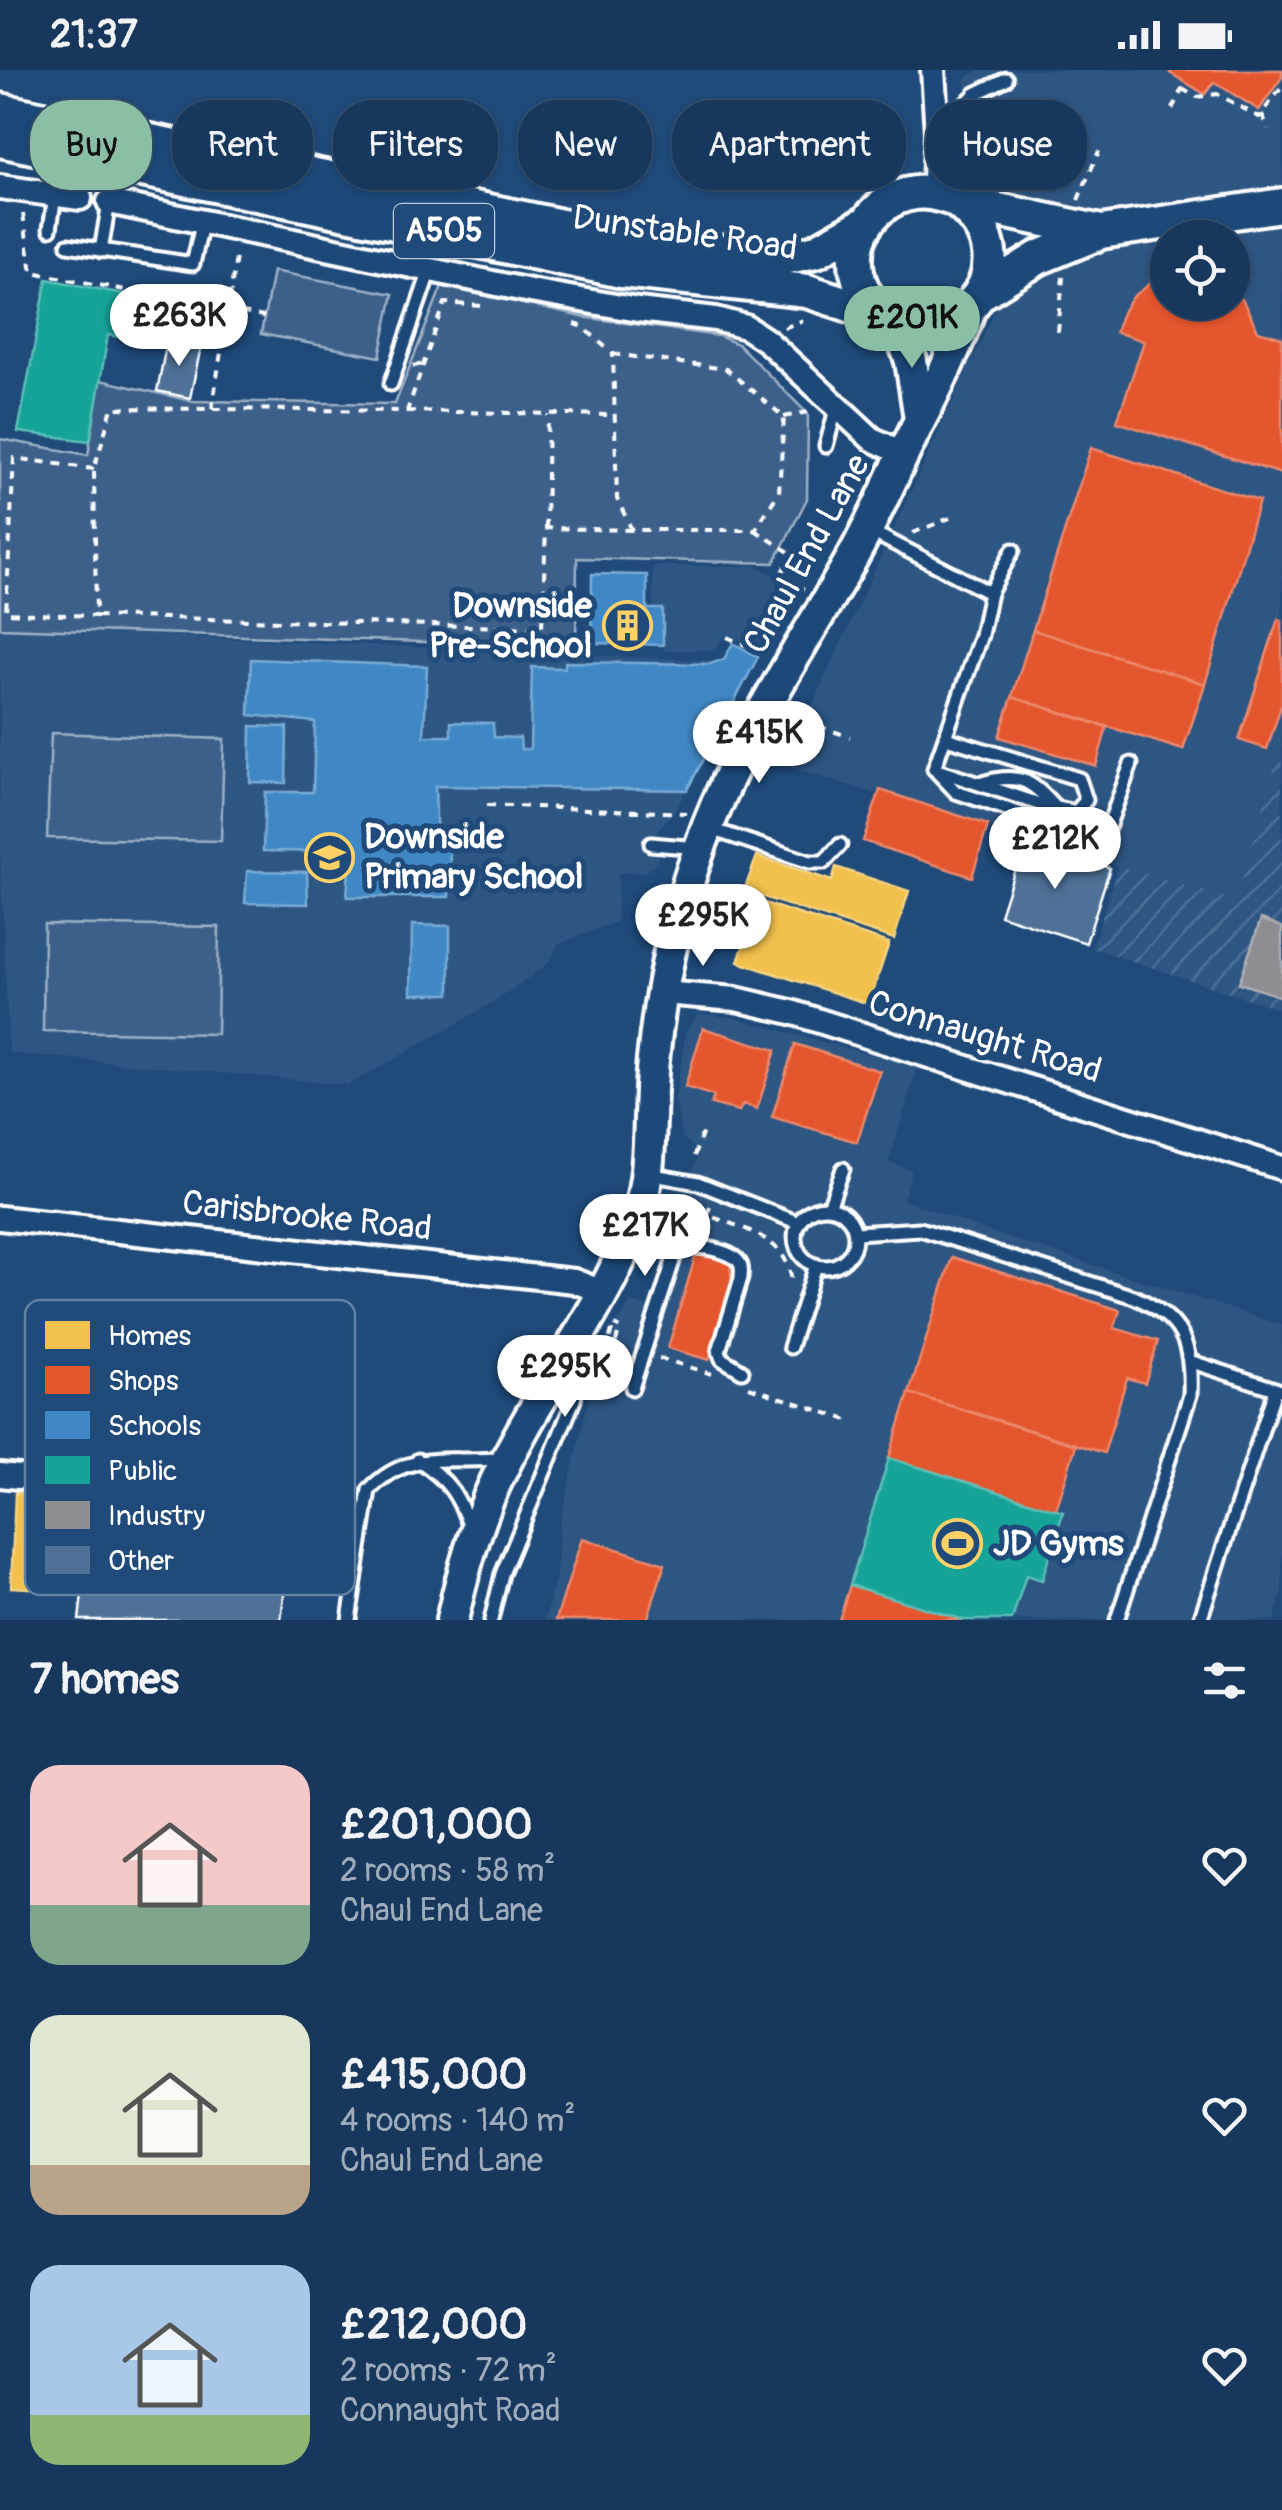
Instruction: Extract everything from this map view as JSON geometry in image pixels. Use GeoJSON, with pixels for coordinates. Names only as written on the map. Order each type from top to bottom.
{"type":"FeatureCollection","features":[{"type":"Feature","properties":{"kind":"main road","name":"Dunstable Road"},"geometry":{"type":"LineString","coordinates":[[0,110],[674,249],[789,257],[816,251],[866,222]]}},
{"type":"Feature","properties":{"kind":"main road","name":"Dunstable Road"},"geometry":{"type":"LineString","coordinates":[[0,140],[622,270],[806,291],[892,319]]}},
{"type":"Feature","properties":{"kind":"main road"},"geometry":{"type":"LineString","coordinates":[[1101,232],[944,196],[914,193],[895,198],[866,222],[856,253],[860,284],[871,302],[892,319],[916,327],[936,326],[954,320],[976,300],[1038,258],[1101,232],[1282,205]]}},
{"type":"Feature","properties":{"kind":"main road"},"geometry":{"type":"LineString","coordinates":[[944,196],[972,213],[987,240],[990,272],[976,300]]}},
{"type":"Feature","properties":{"kind":"street"},"geometry":{"type":"LineString","coordinates":[[932,70],[934,100]]}},
{"type":"Feature","properties":{"kind":"street"},"geometry":{"type":"LineString","coordinates":[[11,189],[80,198]]}},
{"type":"Feature","properties":{"kind":"street"},"geometry":{"type":"LineString","coordinates":[[943,190],[944,196]]}},
{"type":"Feature","properties":{"kind":"street"},"geometry":{"type":"LineString","coordinates":[[110,202],[430,270],[746,327],[872,439],[904,454]]}},
{"type":"Feature","properties":{"kind":"street","name":"Chaul End Lane"},"geometry":{"type":"LineString","coordinates":[[452,1620],[489,1498],[605,1293],[638,1219],[648,1174],[653,1062],[662,992],[676,921],[707,830],[750,734],[790,665],[880,536],[904,454],[956,351],[976,300]]}},
{"type":"Feature","properties":{"kind":"street"},"geometry":{"type":"LineString","coordinates":[[892,319],[910,361],[920,419]]}},
{"type":"Feature","properties":{"kind":"street","name":"Connaught Road"},"geometry":{"type":"LineString","coordinates":[[662,992],[736,1000],[790,1012],[1282,1168]]}},
{"type":"Feature","properties":{"kind":"street","name":"Carisbrooke Road"},"geometry":{"type":"LineString","coordinates":[[0,1218],[574,1281],[605,1293]]}},
{"type":"Feature","properties":{"kind":"lane"},"geometry":{"type":"LineString","coordinates":[[969,100],[1006,80]]}},
{"type":"Feature","properties":{"kind":"lane"},"geometry":{"type":"LineString","coordinates":[[50,230],[55,195]]}},
{"type":"Feature","properties":{"kind":"lane"},"geometry":{"type":"LineString","coordinates":[[101,251],[110,202]]}},
{"type":"Feature","properties":{"kind":"lane"},"geometry":{"type":"LineString","coordinates":[[68,245],[193,264],[203,220]]}},
{"type":"Feature","properties":{"kind":"lane"},"geometry":{"type":"LineString","coordinates":[[391,384],[430,270]]}},
{"type":"Feature","properties":{"kind":"lane"},"geometry":{"type":"LineString","coordinates":[[826,446],[837,406]]}},
{"type":"Feature","properties":{"kind":"lane"},"geometry":{"type":"LineString","coordinates":[[880,536],[990,592]]}},
{"type":"Feature","properties":{"kind":"lane"},"geometry":{"type":"LineString","coordinates":[[934,769],[990,592],[1013,550]]}},
{"type":"Feature","properties":{"kind":"lane"},"geometry":{"type":"LineString","coordinates":[[934,769],[982,783],[1005,776],[1034,784],[1054,807],[1076,812],[1086,800],[1078,779],[946,738]]}},
{"type":"Feature","properties":{"kind":"lane"},"geometry":{"type":"LineString","coordinates":[[934,769],[956,792],[1098,840],[1106,834],[1131,764]]}},
{"type":"Feature","properties":{"kind":"lane"},"geometry":{"type":"LineString","coordinates":[[650,844],[707,830],[810,862],[824,862],[840,845]]}},
{"type":"Feature","properties":{"kind":"lane"},"geometry":{"type":"LineString","coordinates":[[829,1207],[843,1169]]}},
{"type":"Feature","properties":{"kind":"lane"},"geometry":{"type":"LineString","coordinates":[[648,1174],[698,1183],[799,1223]]}},
{"type":"Feature","properties":{"kind":"lane"},"geometry":{"type":"LineString","coordinates":[[829,1207],[847,1216],[856,1234],[855,1244],[836,1265],[816,1265],[800,1252],[796,1243],[799,1223],[812,1210],[829,1207]]}},
{"type":"Feature","properties":{"kind":"lane"},"geometry":{"type":"LineString","coordinates":[[856,1234],[920,1229],[1134,1297],[1161,1308],[1180,1329],[1192,1362],[1190,1394],[1117,1620]]}},
{"type":"Feature","properties":{"kind":"lane"},"geometry":{"type":"LineString","coordinates":[[632,1388],[676,1252],[684,1246],[696,1245],[734,1258],[741,1266],[719,1352],[722,1360],[742,1371]]}},
{"type":"Feature","properties":{"kind":"lane"},"geometry":{"type":"LineString","coordinates":[[790,1347],[816,1265]]}},
{"type":"Feature","properties":{"kind":"lane"},"geometry":{"type":"LineString","coordinates":[[491,1620],[502,1574],[574,1400],[581,1361],[568,1353]]}},
{"type":"Feature","properties":{"kind":"lane"},"geometry":{"type":"LineString","coordinates":[[1192,1362],[1278,1390],[1200,1620]]}},
{"type":"Feature","properties":{"kind":"lane"},"geometry":{"type":"LineString","coordinates":[[355,1569],[369,1490],[394,1469],[418,1460],[478,1462],[509,1458]]}},
{"type":"Feature","properties":{"kind":"lane"},"geometry":{"type":"LineString","coordinates":[[418,1460],[456,1492],[474,1541]]}},
{"type":"Feature","properties":{"kind":"lane"},"geometry":{"type":"LineString","coordinates":[[349,1620],[352,1595]]}},
{"type":"Feature","properties":{"kind":"path"},"geometry":{"type":"LineString","coordinates":[[1172,109],[1184,86],[1197,97],[1217,94],[1255,117],[1262,114],[1282,86]]}},
{"type":"Feature","properties":{"kind":"path"},"geometry":{"type":"LineString","coordinates":[[1262,114],[1268,129]]}},
{"type":"Feature","properties":{"kind":"path"},"geometry":{"type":"LineString","coordinates":[[1080,194],[1099,151]]}},
{"type":"Feature","properties":{"kind":"path"},"geometry":{"type":"LineString","coordinates":[[11,189],[32,272],[264,316]]}},
{"type":"Feature","properties":{"kind":"path"},"geometry":{"type":"LineString","coordinates":[[212,409],[240,228]]}},
{"type":"Feature","properties":{"kind":"path"},"geometry":{"type":"LineString","coordinates":[[1058,332],[1066,246]]}},
{"type":"Feature","properties":{"kind":"path"},"geometry":{"type":"LineString","coordinates":[[762,338],[808,318],[819,295]]}},
{"type":"Feature","properties":{"kind":"path"},"geometry":{"type":"LineString","coordinates":[[407,411],[445,303],[493,307]]}},
{"type":"Feature","properties":{"kind":"path"},"geometry":{"type":"LineString","coordinates":[[564,322],[582,326],[613,354],[726,369],[784,417],[779,492],[755,530]]}},
{"type":"Feature","properties":{"kind":"path"},"geometry":{"type":"LineString","coordinates":[[613,354],[618,498],[632,530]]}},
{"type":"Feature","properties":{"kind":"path"},"geometry":{"type":"LineString","coordinates":[[96,616],[94,469],[112,408],[614,415]]}},
{"type":"Feature","properties":{"kind":"path"},"geometry":{"type":"LineString","coordinates":[[94,469],[14,458],[6,613],[542,628],[548,415]]}},
{"type":"Feature","properties":{"kind":"path"},"geometry":{"type":"LineString","coordinates":[[880,536],[950,518]]}},
{"type":"Feature","properties":{"kind":"path"},"geometry":{"type":"LineString","coordinates":[[546,528],[755,530],[792,554]]}},
{"type":"Feature","properties":{"kind":"path"},"geometry":{"type":"LineString","coordinates":[[786,565],[780,576],[806,590]]}},
{"type":"Feature","properties":{"kind":"path"},"geometry":{"type":"LineString","coordinates":[[727,637],[790,665]]}},
{"type":"Feature","properties":{"kind":"path"},"geometry":{"type":"LineString","coordinates":[[804,721],[850,737]]}},
{"type":"Feature","properties":{"kind":"path"},"geometry":{"type":"LineString","coordinates":[[487,805],[707,830]]}},
{"type":"Feature","properties":{"kind":"path"},"geometry":{"type":"LineString","coordinates":[[694,1156],[706,1126]]}},
{"type":"Feature","properties":{"kind":"path"},"geometry":{"type":"LineString","coordinates":[[707,1215],[764,1236],[777,1246],[786,1258],[792,1287]]}},
{"type":"Feature","properties":{"kind":"path"},"geometry":{"type":"LineString","coordinates":[[608,1328],[614,1332],[596,1386],[602,1388],[620,1328]]}},
{"type":"Feature","properties":{"kind":"shaded area"},"geometry":{"type":"Polygon","coordinates":[[[979,70],[1282,70],[1282,742],[1236,902],[784,766],[1027,241],[1004,190],[1087,190],[1087,100],[971,100],[964,80],[979,70]]]}},
{"type":"Feature","properties":{"kind":"shaded area"},"geometry":{"type":"Polygon","coordinates":[[[273,271],[393,294],[380,357],[261,334],[273,271]]]}},
{"type":"Feature","properties":{"kind":"shaded area"},"geometry":{"type":"Polygon","coordinates":[[[442,286],[582,317],[719,336],[738,344],[808,414],[807,499],[774,563],[577,558],[576,647],[0,628],[0,439],[88,455],[100,380],[192,401],[395,404],[442,286]]]}},
{"type":"Feature","properties":{"kind":"shaded area"},"geometry":{"type":"Polygon","coordinates":[[[653,566],[758,566],[799,591],[766,652],[727,634],[713,650],[664,651],[664,610],[653,609],[653,566]]]}},
{"type":"Feature","properties":{"kind":"shaded area","name":"Downside Primary School"},"geometry":{"type":"Polygon","coordinates":[[[0,628],[722,661],[743,671],[677,808],[658,830],[658,862],[646,872],[618,873],[616,922],[558,944],[540,970],[484,1008],[349,1085],[9,1053],[0,853],[0,628]]]}},
{"type":"Feature","properties":{"kind":"shaded area"},"geometry":{"type":"Polygon","coordinates":[[[51,733],[224,739],[221,841],[47,838],[51,733]]]}},
{"type":"Feature","properties":{"kind":"shaded area"},"geometry":{"type":"Polygon","coordinates":[[[1282,742],[1282,1010],[1092,948],[1118,866],[1236,901],[1282,742]]]}},
{"type":"Feature","properties":{"kind":"shaded area"},"geometry":{"type":"Polygon","coordinates":[[[44,924],[219,927],[217,1034],[43,1031],[44,924]]]}},
{"type":"Feature","properties":{"kind":"shaded area"},"geometry":{"type":"Polygon","coordinates":[[[699,1014],[731,1017],[917,1067],[889,1162],[912,1171],[903,1199],[984,1230],[1282,1325],[1282,1592],[1274,1620],[545,1620],[556,1575],[560,1523],[596,1367],[607,1337],[631,1302],[649,1307],[698,1152],[682,1137],[675,1100],[686,1031],[699,1014]]]}},
{"type":"Feature","properties":{"kind":"building: Homes"},"geometry":{"type":"Polygon","coordinates":[[[757,856],[832,881],[836,867],[909,891],[894,939],[744,891],[757,856]]]}},
{"type":"Feature","properties":{"kind":"building: Homes"},"geometry":{"type":"Polygon","coordinates":[[[758,901],[889,943],[869,1004],[738,962],[758,901]]]}},
{"type":"Feature","properties":{"kind":"building: Homes"},"geometry":{"type":"Polygon","coordinates":[[[15,1493],[25,1494],[25,1588],[11,1587],[15,1493]]]}},
{"type":"Feature","properties":{"kind":"building: Shops"},"geometry":{"type":"Polygon","coordinates":[[[1282,70],[1282,77],[1259,110],[1214,82],[1205,94],[1170,73],[1282,70]]]}},
{"type":"Feature","properties":{"kind":"building: Shops"},"geometry":{"type":"Polygon","coordinates":[[[1150,284],[1150,320],[1250,320],[1250,315],[1258,331],[1282,338],[1282,474],[1117,422],[1144,341],[1115,332],[1133,297],[1150,284]]]}},
{"type":"Feature","properties":{"kind":"building: Shops"},"geometry":{"type":"Polygon","coordinates":[[[1091,448],[1259,501],[1205,684],[1033,630],[1091,448]]]}},
{"type":"Feature","properties":{"kind":"building: Shops"},"geometry":{"type":"Polygon","coordinates":[[[1278,619],[1282,620],[1282,703],[1267,749],[1239,740],[1278,619]]]}},
{"type":"Feature","properties":{"kind":"building: Shops"},"geometry":{"type":"Polygon","coordinates":[[[1033,630],[1205,684],[1183,750],[1012,697],[1033,630]]]}},
{"type":"Feature","properties":{"kind":"building: Shops"},"geometry":{"type":"Polygon","coordinates":[[[1012,697],[1107,727],[1096,766],[999,737],[1012,697]]]}},
{"type":"Feature","properties":{"kind":"building: Shops"},"geometry":{"type":"Polygon","coordinates":[[[880,790],[988,825],[972,877],[863,841],[880,790]]]}},
{"type":"Feature","properties":{"kind":"building: Shops"},"geometry":{"type":"Polygon","coordinates":[[[703,1028],[776,1050],[757,1109],[743,1104],[739,1111],[711,1104],[714,1096],[685,1087],[703,1028]]]}},
{"type":"Feature","properties":{"kind":"building: Shops"},"geometry":{"type":"Polygon","coordinates":[[[795,1044],[880,1071],[857,1142],[772,1117],[795,1044]]]}},
{"type":"Feature","properties":{"kind":"building: Shops"},"geometry":{"type":"Polygon","coordinates":[[[697,1251],[730,1264],[732,1286],[709,1360],[668,1348],[697,1251]]]}},
{"type":"Feature","properties":{"kind":"building: Shops"},"geometry":{"type":"Polygon","coordinates":[[[952,1257],[1120,1310],[1114,1328],[1158,1341],[1145,1383],[1127,1378],[1104,1453],[909,1393],[952,1257]]]}},
{"type":"Feature","properties":{"kind":"building: Shops"},"geometry":{"type":"Polygon","coordinates":[[[909,1393],[1076,1445],[1056,1510],[889,1458],[909,1393]]]}},
{"type":"Feature","properties":{"kind":"building: Shops"},"geometry":{"type":"Polygon","coordinates":[[[582,1538],[665,1564],[647,1620],[556,1620],[582,1538]]]}},
{"type":"Feature","properties":{"kind":"building: Shops"},"geometry":{"type":"Polygon","coordinates":[[[850,1585],[964,1620],[839,1620],[850,1585]]]}},
{"type":"Feature","properties":{"kind":"building: Schools","name":"Downside Pre-School"},"geometry":{"type":"Polygon","coordinates":[[[592,574],[647,575],[647,609],[663,609],[663,645],[591,643],[592,574]]]}},
{"type":"Feature","properties":{"kind":"building: Schools","name":"Downside Primary School"},"geometry":{"type":"Polygon","coordinates":[[[733,643],[758,657],[687,790],[435,786],[437,848],[450,849],[449,897],[347,897],[350,852],[263,851],[265,792],[313,792],[315,722],[249,715],[251,659],[427,666],[424,736],[451,736],[451,722],[493,723],[494,737],[520,738],[521,749],[530,749],[532,667],[565,668],[565,662],[710,664],[724,659],[733,643]]]}},
{"type":"Feature","properties":{"kind":"building: Schools"},"geometry":{"type":"Polygon","coordinates":[[[251,726],[287,727],[286,783],[250,782],[251,726]]]}},
{"type":"Feature","properties":{"kind":"building: Schools"},"geometry":{"type":"Polygon","coordinates":[[[247,871],[307,872],[308,904],[245,903],[247,871]]]}},
{"type":"Feature","properties":{"kind":"building: Schools"},"geometry":{"type":"Polygon","coordinates":[[[412,925],[450,926],[450,994],[411,994],[412,925]]]}},
{"type":"Feature","properties":{"kind":"building: Public"},"geometry":{"type":"Polygon","coordinates":[[[47,279],[134,296],[126,338],[108,335],[90,441],[18,432],[47,279]]]}},
{"type":"Feature","properties":{"kind":"building: Public","name":"JD Gyms"},"geometry":{"type":"Polygon","coordinates":[[[889,1458],[1063,1512],[1042,1580],[1026,1575],[1012,1620],[964,1620],[850,1585],[889,1458]]]}},
{"type":"Feature","properties":{"kind":"building: Industry"},"geometry":{"type":"Polygon","coordinates":[[[1261,919],[1282,927],[1282,997],[1239,983],[1261,919]]]}},
{"type":"Feature","properties":{"kind":"building: Other"},"geometry":{"type":"Polygon","coordinates":[[[167,341],[201,347],[190,398],[157,391],[167,341]]]}},
{"type":"Feature","properties":{"kind":"building: Other"},"geometry":{"type":"Polygon","coordinates":[[[1024,841],[1110,868],[1086,943],[1000,915],[1024,841]]]}},
{"type":"Feature","properties":{"kind":"building: Other"},"geometry":{"type":"Polygon","coordinates":[[[82,1595],[284,1595],[281,1620],[79,1620],[82,1595]]]}},
{"type":"Feature","properties":{"kind":"place","name":"Downside Pre-School"},"geometry":{"type":"Point","coordinates":[627,626]}},
{"type":"Feature","properties":{"kind":"place","name":"Downside Primary School"},"geometry":{"type":"Point","coordinates":[329,857]}},
{"type":"Feature","properties":{"kind":"place","name":"JD Gyms"},"geometry":{"type":"Point","coordinates":[958,1544]}}]}
